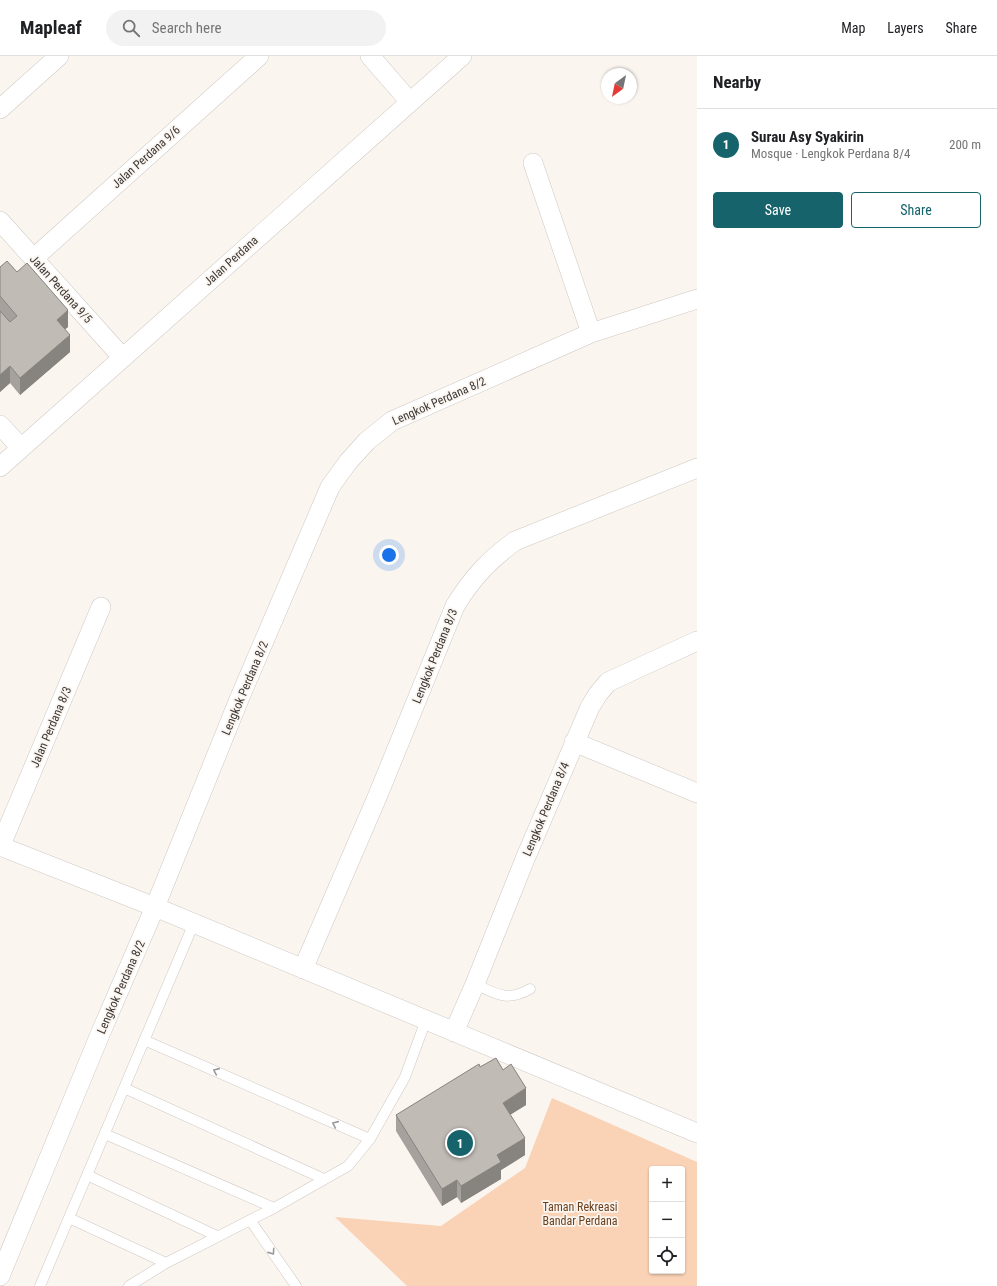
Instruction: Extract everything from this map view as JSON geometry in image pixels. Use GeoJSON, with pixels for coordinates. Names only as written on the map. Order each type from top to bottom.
{"type":"FeatureCollection","features":[{"type":"Feature","properties":{"kind":"street"},"geometry":{"type":"LineString","coordinates":[[0,108],[59,56]]}},
{"type":"Feature","properties":{"kind":"street","name":"Jalan Perdana 9/6"},"geometry":{"type":"LineString","coordinates":[[34,258],[259,56]]}},
{"type":"Feature","properties":{"kind":"street"},"geometry":{"type":"LineString","coordinates":[[370,56],[410,102]]}},
{"type":"Feature","properties":{"kind":"street","name":"Jalan Perdana"},"geometry":{"type":"LineString","coordinates":[[0,467],[462,56]]}},
{"type":"Feature","properties":{"kind":"street"},"geometry":{"type":"LineString","coordinates":[[533,163],[591,333]]}},
{"type":"Feature","properties":{"kind":"street","name":"Jalan Perdana 9/5"},"geometry":{"type":"LineString","coordinates":[[0,221],[123,358]]}},
{"type":"Feature","properties":{"kind":"street","name":"Lengkok Perdana 8/2"},"geometry":{"type":"LineString","coordinates":[[0,1276],[101,1032],[156,907],[240,697],[330,487],[348,462],[367,441],[392,421],[591,333],[697,299]]}},
{"type":"Feature","properties":{"kind":"street"},"geometry":{"type":"LineString","coordinates":[[0,425],[21,448]]}},
{"type":"Feature","properties":{"kind":"street","name":"Lengkok Perdana 8/3"},"geometry":{"type":"LineString","coordinates":[[303,969],[378,795],[455,606],[467,586],[496,554],[515,541],[697,468]]}},
{"type":"Feature","properties":{"kind":"street","name":"Jalan Perdana 8/3"},"geometry":{"type":"LineString","coordinates":[[0,846],[101,607]]}},
{"type":"Feature","properties":{"kind":"street","name":"Lengkok Perdana 8/4"},"geometry":{"type":"LineString","coordinates":[[454,1032],[574,742],[590,707],[598,694],[608,682],[697,641]]}},
{"type":"Feature","properties":{"kind":"street"},"geometry":{"type":"LineString","coordinates":[[574,742],[697,793]]}},
{"type":"Feature","properties":{"kind":"street"},"geometry":{"type":"LineString","coordinates":[[0,846],[156,907],[697,1133]]}},
{"type":"Feature","properties":{"kind":"lane"},"geometry":{"type":"LineString","coordinates":[[40,1286],[194,923]]}},
{"type":"Feature","properties":{"kind":"lane"},"geometry":{"type":"LineString","coordinates":[[475,984],[500,996],[512,997],[521,995],[530,989]]}},
{"type":"Feature","properties":{"kind":"lane"},"geometry":{"type":"LineString","coordinates":[[129,1286],[166,1263],[274,1208],[348,1166],[370,1139],[405,1077],[426,1020]]}},
{"type":"Feature","properties":{"kind":"lane"},"geometry":{"type":"LineString","coordinates":[[144,1040],[370,1139]]}},
{"type":"Feature","properties":{"kind":"lane"},"geometry":{"type":"LineString","coordinates":[[124,1088],[324,1179]]}},
{"type":"Feature","properties":{"kind":"lane"},"geometry":{"type":"LineString","coordinates":[[105,1134],[274,1208]]}},
{"type":"Feature","properties":{"kind":"lane"},"geometry":{"type":"LineString","coordinates":[[87,1175],[217,1236]]}},
{"type":"Feature","properties":{"kind":"lane"},"geometry":{"type":"LineString","coordinates":[[70,1218],[166,1263]]}},
{"type":"Feature","properties":{"kind":"lane"},"geometry":{"type":"LineString","coordinates":[[250,1220],[296,1286]]}},
{"type":"Feature","properties":{"kind":"green space","name":"Taman Rekreasi Bandar Perdana"},"geometry":{"type":"Polygon","coordinates":[[[552,1098],[697,1162],[697,1286],[407,1286],[335,1217],[441,1226],[525,1168],[552,1098]]]}},
{"type":"Feature","properties":{"kind":"building"},"geometry":{"type":"Polygon","coordinates":[[[7,261],[17,272],[27,263],[68,310],[57,320],[70,335],[20,378],[10,366],[0,375],[0,311],[10,322],[17,316],[0,296],[0,267],[7,261]]]}},
{"type":"Feature","properties":{"kind":"building"},"geometry":{"type":"Polygon","coordinates":[[[496,1058],[503,1070],[511,1064],[526,1088],[503,1103],[525,1138],[497,1155],[501,1162],[461,1186],[457,1180],[442,1189],[396,1115],[479,1064],[480,1067],[496,1058]]]}},
{"type":"Feature","properties":{"kind":"place","name":"Surau Asy Syakirin"},"geometry":{"type":"Point","coordinates":[460,1143]}}]}
